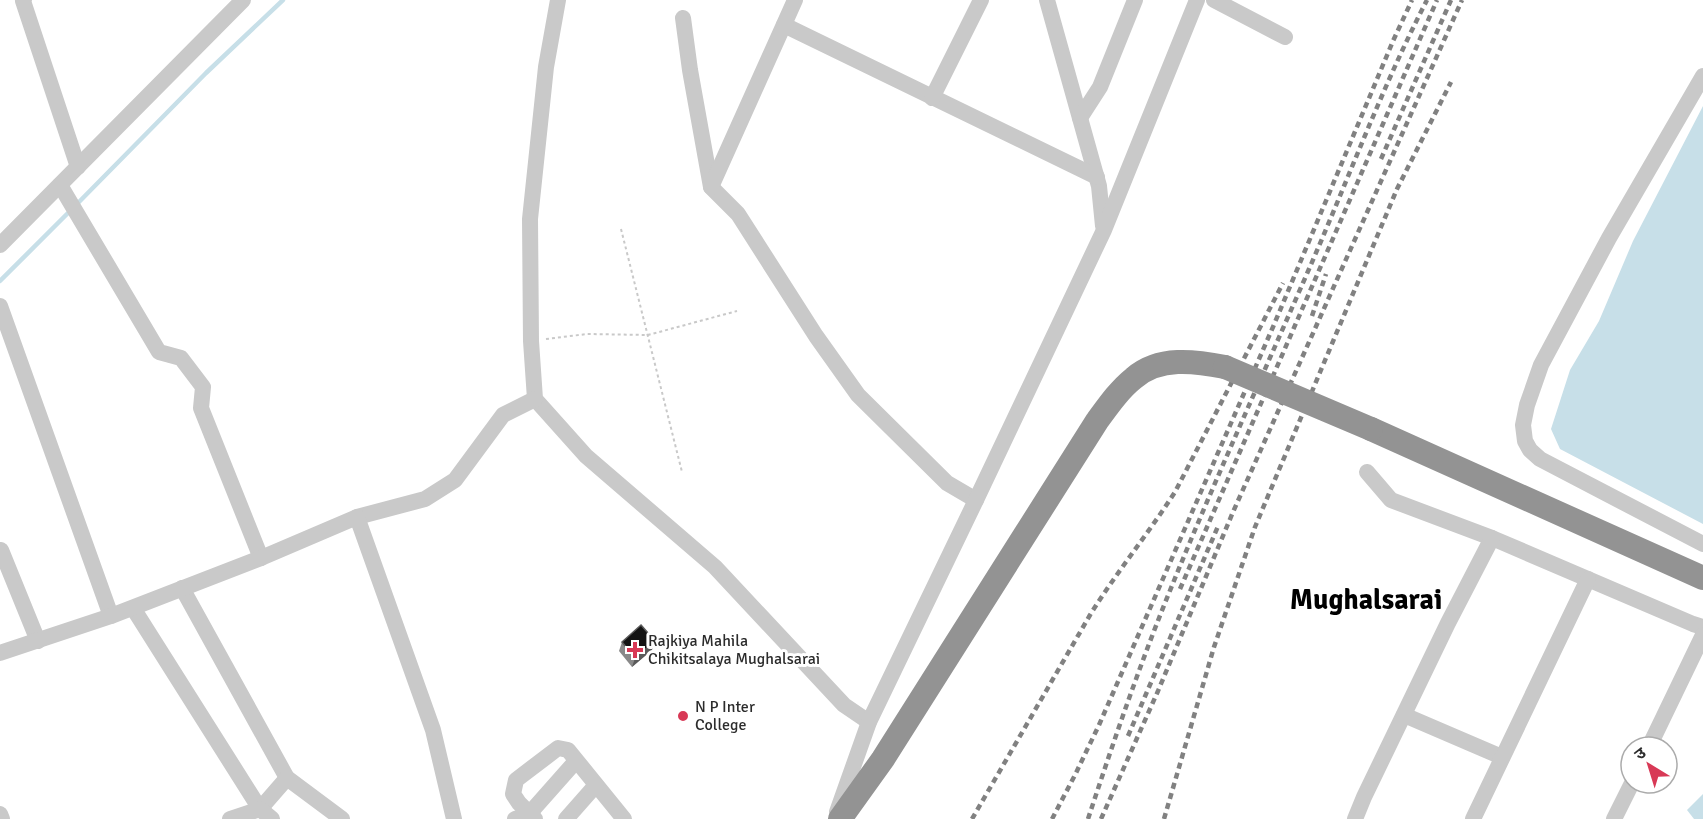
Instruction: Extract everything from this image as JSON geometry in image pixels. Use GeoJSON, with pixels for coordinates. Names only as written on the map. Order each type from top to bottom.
{"type":"FeatureCollection","features":[{"type":"Feature","properties":{"kind":"highway"},"geometry":{"type":"LineString","coordinates":[[840,819],[884,759],[1097,421],[1135,376],[1157,365],[1198,362],[1225,367],[1444,461],[1703,578]]}},
{"type":"Feature","properties":{"kind":"street"},"geometry":{"type":"LineString","coordinates":[[24,0],[78,167]]}},
{"type":"Feature","properties":{"kind":"street"},"geometry":{"type":"LineString","coordinates":[[0,245],[243,0]]}},
{"type":"Feature","properties":{"kind":"street"},"geometry":{"type":"LineString","coordinates":[[558,0],[546,67],[530,219],[531,341],[535,399],[586,456],[715,567],[844,705],[869,722]]}},
{"type":"Feature","properties":{"kind":"street"},"geometry":{"type":"LineString","coordinates":[[711,187],[795,0]]}},
{"type":"Feature","properties":{"kind":"street"},"geometry":{"type":"LineString","coordinates":[[932,98],[981,0]]}},
{"type":"Feature","properties":{"kind":"street"},"geometry":{"type":"LineString","coordinates":[[1047,0],[1097,177],[1104,230]]}},
{"type":"Feature","properties":{"kind":"street"},"geometry":{"type":"LineString","coordinates":[[1080,118],[1100,87],[1135,0]]}},
{"type":"Feature","properties":{"kind":"street"},"geometry":{"type":"LineString","coordinates":[[835,819],[869,722],[1104,230],[1197,0]]}},
{"type":"Feature","properties":{"kind":"street"},"geometry":{"type":"LineString","coordinates":[[1214,0],[1285,37]]}},
{"type":"Feature","properties":{"kind":"street"},"geometry":{"type":"LineString","coordinates":[[682,18],[711,187],[738,214],[816,336],[858,395],[946,483],[976,500]]}},
{"type":"Feature","properties":{"kind":"street"},"geometry":{"type":"LineString","coordinates":[[784,25],[1097,177]]}},
{"type":"Feature","properties":{"kind":"street"},"geometry":{"type":"LineString","coordinates":[[1703,76],[1609,238],[1541,364],[1522,424],[1525,441],[1530,450],[1540,459],[1703,543]]}},
{"type":"Feature","properties":{"kind":"street"},"geometry":{"type":"LineString","coordinates":[[60,185],[159,352],[181,358],[204,387],[201,408],[261,558]]}},
{"type":"Feature","properties":{"kind":"street"},"geometry":{"type":"LineString","coordinates":[[0,306],[111,616]]}},
{"type":"Feature","properties":{"kind":"street"},"geometry":{"type":"LineString","coordinates":[[0,653],[133,608],[261,558],[357,517],[425,499],[455,480],[503,416],[535,399]]}},
{"type":"Feature","properties":{"kind":"street"},"geometry":{"type":"LineString","coordinates":[[1367,472],[1391,500],[1492,538],[1703,627]]}},
{"type":"Feature","properties":{"kind":"street"},"geometry":{"type":"LineString","coordinates":[[357,517],[433,730],[454,819]]}},
{"type":"Feature","properties":{"kind":"street"},"geometry":{"type":"LineString","coordinates":[[1355,819],[1448,623],[1492,538]]}},
{"type":"Feature","properties":{"kind":"street"},"geometry":{"type":"LineString","coordinates":[[1,550],[38,641]]}},
{"type":"Feature","properties":{"kind":"street"},"geometry":{"type":"LineString","coordinates":[[1473,819],[1588,579]]}},
{"type":"Feature","properties":{"kind":"street"},"geometry":{"type":"LineString","coordinates":[[182,588],[287,778],[342,819]]}},
{"type":"Feature","properties":{"kind":"street"},"geometry":{"type":"LineString","coordinates":[[133,608],[266,814]]}},
{"type":"Feature","properties":{"kind":"street"},"geometry":{"type":"LineString","coordinates":[[1655,735],[1703,635]]}},
{"type":"Feature","properties":{"kind":"street"},"geometry":{"type":"LineString","coordinates":[[1404,715],[1503,757]]}},
{"type":"Feature","properties":{"kind":"street"},"geometry":{"type":"LineString","coordinates":[[576,761],[526,817],[513,794],[516,780],[558,748],[568,750],[624,819]]}},
{"type":"Feature","properties":{"kind":"street"},"geometry":{"type":"LineString","coordinates":[[266,814],[287,778]]}},
{"type":"Feature","properties":{"kind":"street"},"geometry":{"type":"LineString","coordinates":[[566,819],[596,785]]}},
{"type":"Feature","properties":{"kind":"street"},"geometry":{"type":"LineString","coordinates":[[1614,819],[1626,795]]}},
{"type":"Feature","properties":{"kind":"street"},"geometry":{"type":"LineString","coordinates":[[0,814],[2,819]]}},
{"type":"Feature","properties":{"kind":"street"},"geometry":{"type":"LineString","coordinates":[[230,819],[266,814]]}},
{"type":"Feature","properties":{"kind":"path"},"geometry":{"type":"LineString","coordinates":[[621,229],[682,472]]}},
{"type":"Feature","properties":{"kind":"path"},"geometry":{"type":"LineString","coordinates":[[531,341],[587,334],[648,335],[737,311]]}},
{"type":"Feature","properties":{"kind":"water"},"geometry":{"type":"Polygon","coordinates":[[[1703,106],[1703,524],[1560,449],[1551,429],[1570,370],[1599,321],[1633,241],[1703,106]]]}},
{"type":"Feature","properties":{"kind":"water"},"geometry":{"type":"Polygon","coordinates":[[[1703,794],[1703,819],[1694,819],[1687,810],[1703,794]]]}},
{"type":"Feature","properties":{"kind":"building"},"geometry":{"type":"Polygon","coordinates":[[[641,625],[655,641],[635,658],[622,642],[641,625]]]}},
{"type":"Feature","properties":{"kind":"waterway"},"geometry":{"type":"LineString","coordinates":[[76,205],[206,73],[283,0]]}},
{"type":"Feature","properties":{"kind":"waterway"},"geometry":{"type":"LineString","coordinates":[[0,281],[70,211]]}},
{"type":"Feature","properties":{"kind":"railway"},"geometry":{"type":"LineString","coordinates":[[1052,819],[1099,725],[1273,327],[1412,0]]}},
{"type":"Feature","properties":{"kind":"railway"},"geometry":{"type":"LineString","coordinates":[[1088,819],[1137,677],[1186,552],[1380,100],[1427,0]]}},
{"type":"Feature","properties":{"kind":"railway"},"geometry":{"type":"LineString","coordinates":[[1180,589],[1437,0]]}},
{"type":"Feature","properties":{"kind":"railway"},"geometry":{"type":"LineString","coordinates":[[1381,159],[1451,0]]}},
{"type":"Feature","properties":{"kind":"railway"},"geometry":{"type":"LineString","coordinates":[[1101,819],[1158,691],[1233,512],[1462,0]]}},
{"type":"Feature","properties":{"kind":"railway"},"geometry":{"type":"LineString","coordinates":[[1164,819],[1214,647],[1255,527],[1397,189],[1451,82]]}},
{"type":"Feature","properties":{"kind":"railway"},"geometry":{"type":"LineString","coordinates":[[1312,316],[1326,274]]}},
{"type":"Feature","properties":{"kind":"railway"},"geometry":{"type":"LineString","coordinates":[[972,819],[1090,615],[1175,492],[1283,283]]}},
{"type":"Feature","properties":{"kind":"railway"},"geometry":{"type":"LineString","coordinates":[[1128,736],[1219,524]]}},
{"type":"Feature","properties":{"kind":"place","name":"Rajkiya Mahila Chikitsalaya Mughalsarai"},"geometry":{"type":"Point","coordinates":[635,650]}},
{"type":"Feature","properties":{"kind":"place","name":"N P Inter College"},"geometry":{"type":"Point","coordinates":[683,716]}},
{"type":"Feature","properties":{"kind":"district","name":"Mughalsarai"},"geometry":{"type":"Point","coordinates":[1366,600]}}]}
